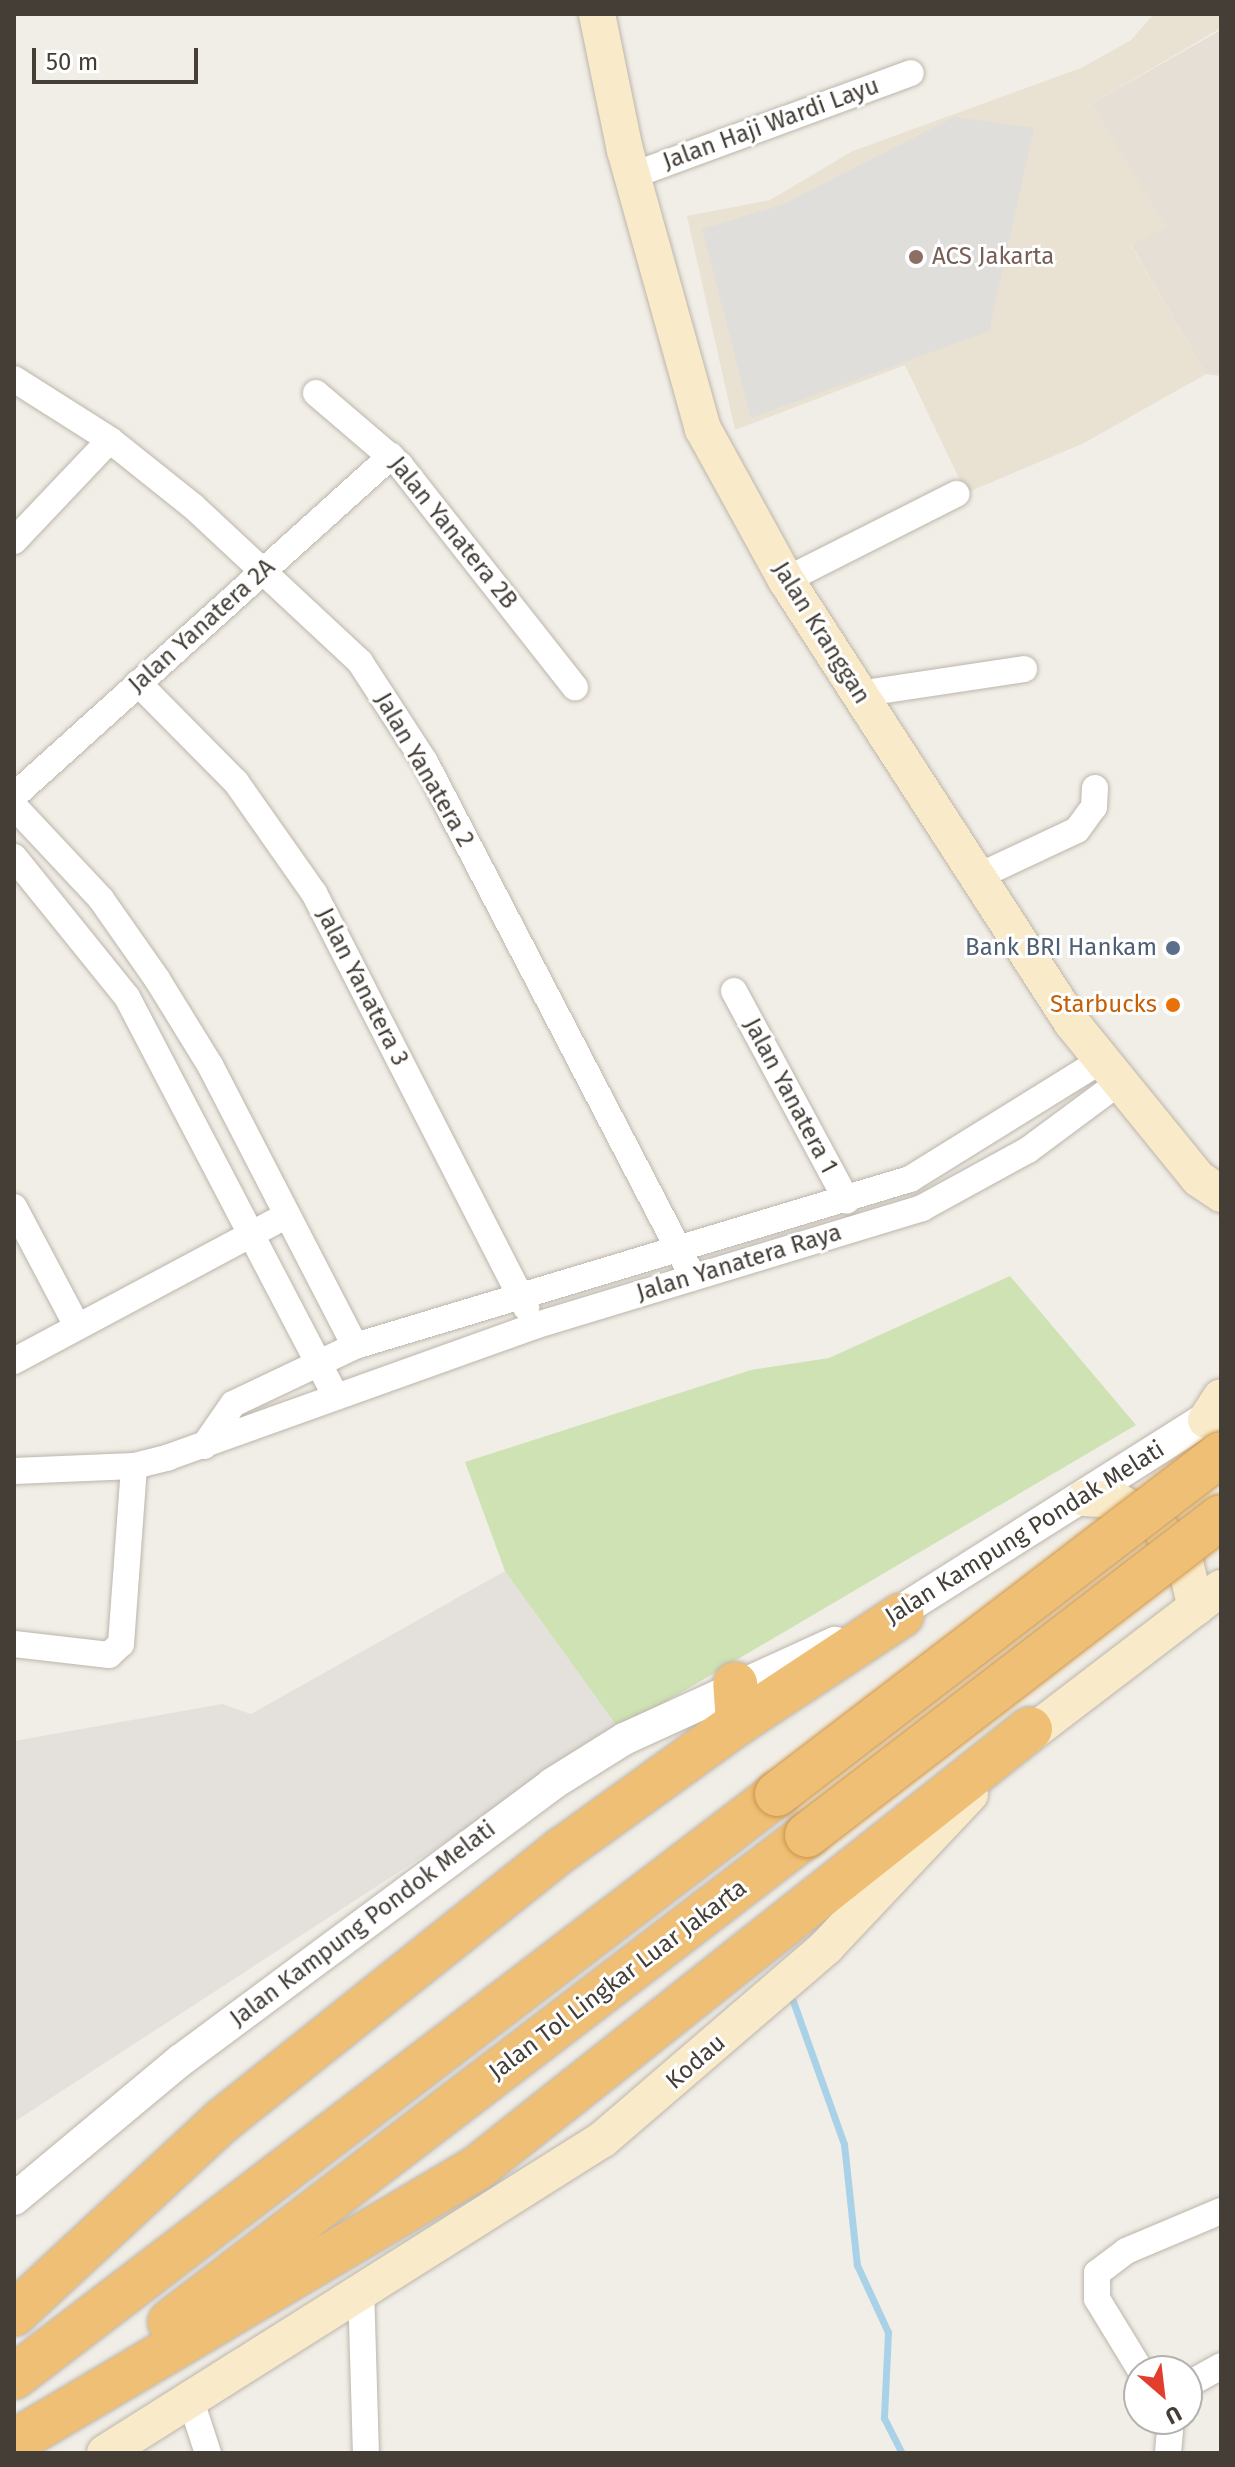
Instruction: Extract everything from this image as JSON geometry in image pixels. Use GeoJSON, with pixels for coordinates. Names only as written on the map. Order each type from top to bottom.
{"type":"FeatureCollection","features":[{"type":"Feature","properties":{"kind":"highway","name":"Jalan Tol Lingkar Luar Jakarta"},"geometry":{"type":"LineString","coordinates":[[14,2377],[777,1794],[1211,1422]]}},
{"type":"Feature","properties":{"kind":"highway","name":"Jalan Tol Lingkar Luar Jakarta"},"geometry":{"type":"LineString","coordinates":[[14,2442],[1221,1517]]}},
{"type":"Feature","properties":{"kind":"highway"},"geometry":{"type":"LineString","coordinates":[[14,2314],[223,2120],[563,1849],[737,1704],[902,1615]]}},
{"type":"Feature","properties":{"kind":"highway"},"geometry":{"type":"LineString","coordinates":[[14,2442],[477,2168],[1030,1729]]}},
{"type":"Feature","properties":{"kind":"main road","name":"Jalan Kranggan"},"geometry":{"type":"LineString","coordinates":[[597,14],[631,176],[703,429],[786,580],[977,877],[1108,1073],[1210,1186],[1221,1221]]}},
{"type":"Feature","properties":{"kind":"main road"},"geometry":{"type":"LineString","coordinates":[[1084,1498],[1116,1500],[1157,1524],[1208,1598]]}},
{"type":"Feature","properties":{"kind":"main road","name":"Kodau"},"geometry":{"type":"LineString","coordinates":[[105,2453],[189,2395],[361,2287],[548,2176],[685,2073],[875,1899],[1030,1729],[1208,1598]]}},
{"type":"Feature","properties":{"kind":"street","name":"Jalan Haji Wardi Layu"},"geometry":{"type":"LineString","coordinates":[[631,176],[911,73]]}},
{"type":"Feature","properties":{"kind":"street","name":"Jalan Yanatera 2"},"geometry":{"type":"LineString","coordinates":[[14,379],[110,440],[266,568],[360,662],[425,762],[693,1277]]}},
{"type":"Feature","properties":{"kind":"street","name":"Jalan Yanatera 2B"},"geometry":{"type":"LineString","coordinates":[[316,393],[391,456],[575,687]]}},
{"type":"Feature","properties":{"kind":"street"},"geometry":{"type":"LineString","coordinates":[[14,541],[110,440]]}},
{"type":"Feature","properties":{"kind":"street","name":"Jalan Yanatera 2A"},"geometry":{"type":"LineString","coordinates":[[14,796],[391,456]]}},
{"type":"Feature","properties":{"kind":"street"},"geometry":{"type":"LineString","coordinates":[[786,580],[956,494]]}},
{"type":"Feature","properties":{"kind":"street"},"geometry":{"type":"LineString","coordinates":[[859,694],[1024,669]]}},
{"type":"Feature","properties":{"kind":"street","name":"Jalan Yanatera 3"},"geometry":{"type":"LineString","coordinates":[[138,683],[236,782],[314,893],[534,1326]]}},
{"type":"Feature","properties":{"kind":"street"},"geometry":{"type":"LineString","coordinates":[[977,877],[1077,830],[1094,807],[1095,788]]}},
{"type":"Feature","properties":{"kind":"street"},"geometry":{"type":"LineString","coordinates":[[14,806],[101,899],[157,979],[355,1346]]}},
{"type":"Feature","properties":{"kind":"street"},"geometry":{"type":"LineString","coordinates":[[14,857],[127,997],[248,1235],[336,1396]]}},
{"type":"Feature","properties":{"kind":"street","name":"Jalan Yanatera 1"},"geometry":{"type":"LineString","coordinates":[[734,991],[847,1201]]}},
{"type":"Feature","properties":{"kind":"street","name":"Jalan Yanatera Raya"},"geometry":{"type":"LineString","coordinates":[[204,1446],[233,1404],[316,1362],[355,1346],[519,1293],[676,1245],[847,1201],[910,1179],[1108,1073]]}},
{"type":"Feature","properties":{"kind":"street","name":"Jalan Yanatera Raya"},"geometry":{"type":"LineString","coordinates":[[14,1471],[134,1466],[204,1446],[534,1326],[922,1208],[999,1168],[1108,1073]]}},
{"type":"Feature","properties":{"kind":"street"},"geometry":{"type":"LineString","coordinates":[[983,1139],[999,1168]]}},
{"type":"Feature","properties":{"kind":"street"},"geometry":{"type":"LineString","coordinates":[[14,1207],[76,1324]]}},
{"type":"Feature","properties":{"kind":"street"},"geometry":{"type":"LineString","coordinates":[[14,1361],[76,1324],[285,1216]]}},
{"type":"Feature","properties":{"kind":"street","name":"Jalan Kampung Pondak Melati"},"geometry":{"type":"LineString","coordinates":[[902,1615],[1084,1498],[1211,1422]]}},
{"type":"Feature","properties":{"kind":"street"},"geometry":{"type":"LineString","coordinates":[[14,1644],[109,1655],[121,1644],[134,1466]]}},
{"type":"Feature","properties":{"kind":"street","name":"Jalan Kampung Pondok Melati"},"geometry":{"type":"LineString","coordinates":[[14,2199],[181,2060],[527,1802],[624,1739],[737,1704]]}},
{"type":"Feature","properties":{"kind":"street"},"geometry":{"type":"LineString","coordinates":[[1131,2355],[1097,2299],[1097,2273],[1126,2251],[1221,2211]]}},
{"type":"Feature","properties":{"kind":"street"},"geometry":{"type":"LineString","coordinates":[[361,2287],[366,2453]]}},
{"type":"Feature","properties":{"kind":"street"},"geometry":{"type":"LineString","coordinates":[[1203,2376],[1221,2366]]}},
{"type":"Feature","properties":{"kind":"street"},"geometry":{"type":"LineString","coordinates":[[189,2395],[208,2453]]}},
{"type":"Feature","properties":{"kind":"shaded area","name":"ACS Jakarta"},"geometry":{"type":"Polygon","coordinates":[[[1154,14],[1221,14],[1221,28],[1091,104],[1166,227],[1131,246],[1206,374],[1084,443],[966,493],[905,365],[735,430],[687,216],[770,200],[853,151],[1081,68],[1130,41],[1154,14]]]}},
{"type":"Feature","properties":{"kind":"shaded area"},"geometry":{"type":"Polygon","coordinates":[[[1221,30],[1221,376],[1206,374],[1131,245],[1165,227],[1091,104],[1221,30]]]}},
{"type":"Feature","properties":{"kind":"shaded area"},"geometry":{"type":"Polygon","coordinates":[[[954,117],[1034,128],[989,331],[751,418],[702,229],[784,204],[954,117]]]}},
{"type":"Feature","properties":{"kind":"shaded area"},"geometry":{"type":"Polygon","coordinates":[[[505,1571],[619,1729],[14,2122],[14,1741],[222,1704],[251,1714],[505,1571]]]}},
{"type":"Feature","properties":{"kind":"green space"},"geometry":{"type":"Polygon","coordinates":[[[1010,1276],[1136,1425],[619,1729],[505,1571],[465,1462],[751,1370],[829,1358],[1010,1276]]]}},
{"type":"Feature","properties":{"kind":"waterway"},"geometry":{"type":"LineString","coordinates":[[793,2001],[844,2144],[857,2265],[888,2332],[884,2418],[902,2453]]}},
{"type":"Feature","properties":{"kind":"place","name":"ACS Jakarta"},"geometry":{"type":"Point","coordinates":[916,257]}},
{"type":"Feature","properties":{"kind":"place","name":"Bank BRI Hankam"},"geometry":{"type":"Point","coordinates":[1173,948]}},
{"type":"Feature","properties":{"kind":"place","name":"Starbucks"},"geometry":{"type":"Point","coordinates":[1173,1005]}}]}
